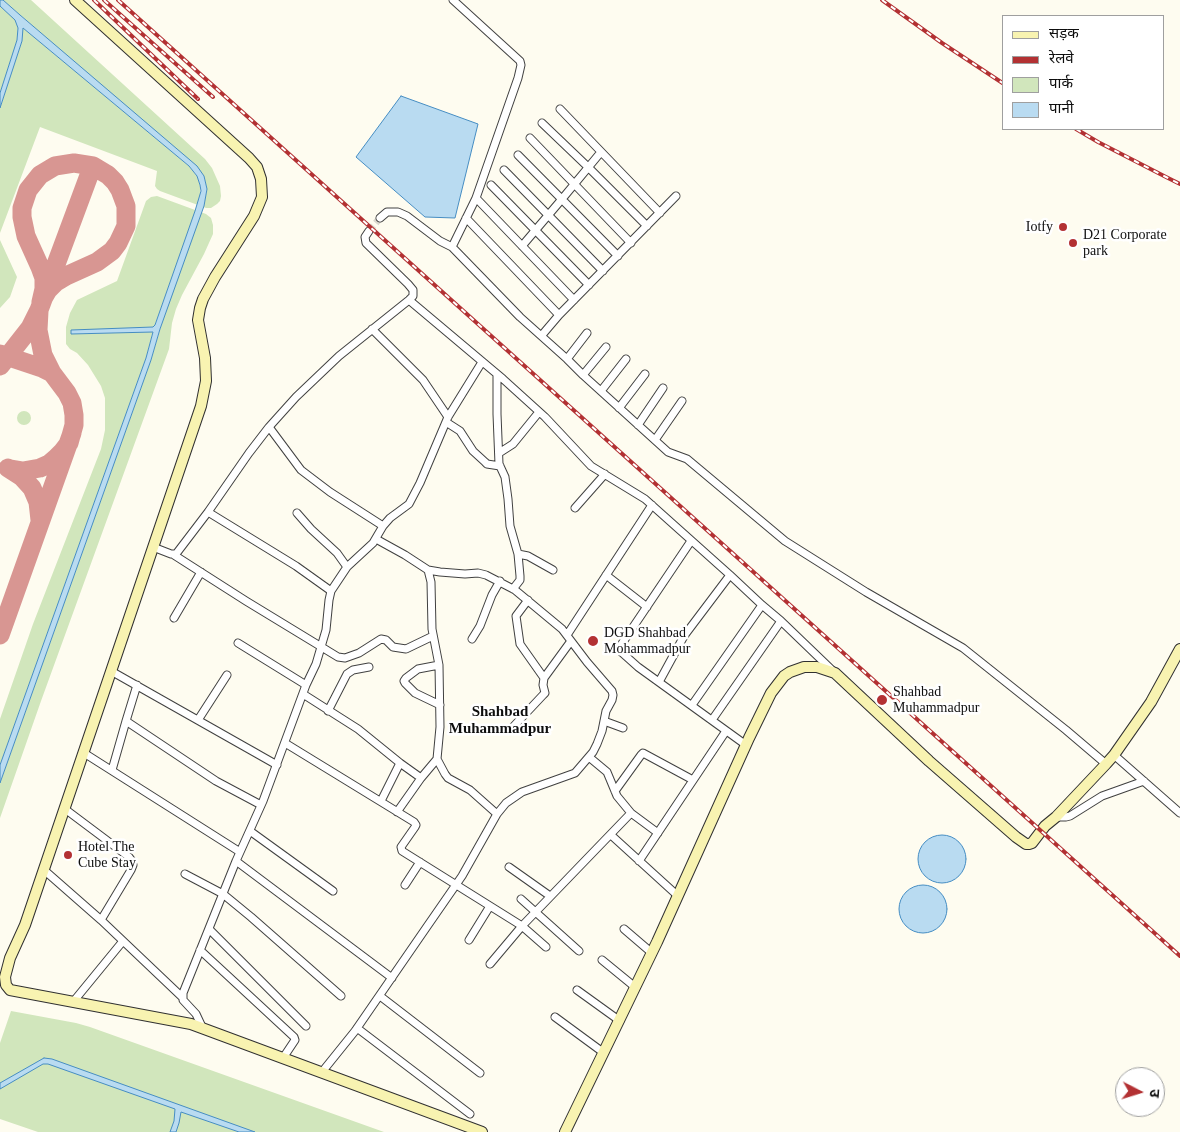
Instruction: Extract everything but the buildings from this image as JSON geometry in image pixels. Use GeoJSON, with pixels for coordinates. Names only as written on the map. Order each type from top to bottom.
{"type":"FeatureCollection","features":[{"type":"Feature","properties":{"kind":"street"},"geometry":{"type":"LineString","coordinates":[[75,0],[249,158],[257,167],[261,179],[262,197],[254,216],[215,277],[200,308],[198,320],[205,358],[206,381],[201,406],[25,925],[10,958],[5,977],[6,985],[10,990],[191,1024],[482,1132]]}},
{"type":"Feature","properties":{"kind":"street"},"geometry":{"type":"LineString","coordinates":[[452,247],[476,198],[521,65],[517,58],[453,0]]}},
{"type":"Feature","properties":{"kind":"street"},"geometry":{"type":"LineString","coordinates":[[560,110],[660,213]]}},
{"type":"Feature","properties":{"kind":"street"},"geometry":{"type":"LineString","coordinates":[[542,122],[647,226]]}},
{"type":"Feature","properties":{"kind":"street"},"geometry":{"type":"LineString","coordinates":[[530,138],[631,243]]}},
{"type":"Feature","properties":{"kind":"street"},"geometry":{"type":"LineString","coordinates":[[522,246],[601,152]]}},
{"type":"Feature","properties":{"kind":"street"},"geometry":{"type":"LineString","coordinates":[[518,155],[618,256]]}},
{"type":"Feature","properties":{"kind":"street"},"geometry":{"type":"LineString","coordinates":[[504,170],[603,271]]}},
{"type":"Feature","properties":{"kind":"street"},"geometry":{"type":"LineString","coordinates":[[491,185],[589,285]]}},
{"type":"Feature","properties":{"kind":"street"},"geometry":{"type":"LineString","coordinates":[[545,338],[559,315],[676,196]]}},
{"type":"Feature","properties":{"kind":"street"},"geometry":{"type":"LineString","coordinates":[[476,198],[574,300]]}},
{"type":"Feature","properties":{"kind":"street"},"geometry":{"type":"LineString","coordinates":[[380,218],[387,212],[398,212],[407,216],[440,241],[452,247],[517,314],[668,452],[686,459],[785,541],[866,592],[963,648],[1106,764]]}},
{"type":"Feature","properties":{"kind":"street"},"geometry":{"type":"LineString","coordinates":[[466,218],[559,315]]}},
{"type":"Feature","properties":{"kind":"street"},"geometry":{"type":"LineString","coordinates":[[174,554],[178,552],[208,512],[269,427],[300,393],[339,356],[412,296],[413,290],[408,284],[366,243],[365,237],[368,231]]}},
{"type":"Feature","properties":{"kind":"street"},"geometry":{"type":"LineString","coordinates":[[409,300],[539,412],[587,462],[652,505],[781,621],[929,761],[1026,844],[1032,843],[1041,831],[1114,755],[1151,702],[1180,649]]}},
{"type":"Feature","properties":{"kind":"street"},"geometry":{"type":"LineString","coordinates":[[372,329],[423,380],[447,420],[460,431],[473,451],[487,464],[500,466]]}},
{"type":"Feature","properties":{"kind":"street"},"geometry":{"type":"LineString","coordinates":[[567,359],[587,333]]}},
{"type":"Feature","properties":{"kind":"street"},"geometry":{"type":"LineString","coordinates":[[583,375],[606,347]]}},
{"type":"Feature","properties":{"kind":"street"},"geometry":{"type":"LineString","coordinates":[[601,391],[626,358]]}},
{"type":"Feature","properties":{"kind":"street"},"geometry":{"type":"LineString","coordinates":[[182,997],[236,861],[262,805],[306,685],[316,664],[326,630],[331,592],[347,567],[376,539],[390,518],[409,504],[447,420],[482,362]]}},
{"type":"Feature","properties":{"kind":"street"},"geometry":{"type":"LineString","coordinates":[[497,374],[496,414],[500,466],[505,477],[510,526],[518,554],[520,578],[513,589]]}},
{"type":"Feature","properties":{"kind":"street"},"geometry":{"type":"LineString","coordinates":[[620,408],[645,374]]}},
{"type":"Feature","properties":{"kind":"street"},"geometry":{"type":"LineString","coordinates":[[638,425],[664,388]]}},
{"type":"Feature","properties":{"kind":"street"},"geometry":{"type":"LineString","coordinates":[[655,440],[682,401]]}},
{"type":"Feature","properties":{"kind":"street"},"geometry":{"type":"LineString","coordinates":[[499,453],[513,444],[539,412]]}},
{"type":"Feature","properties":{"kind":"street"},"geometry":{"type":"LineString","coordinates":[[269,427],[301,470],[330,492],[383,526]]}},
{"type":"Feature","properties":{"kind":"street"},"geometry":{"type":"LineString","coordinates":[[574,508],[605,474]]}},
{"type":"Feature","properties":{"kind":"street"},"geometry":{"type":"LineString","coordinates":[[512,728],[544,695],[544,678],[652,505]]}},
{"type":"Feature","properties":{"kind":"street"},"geometry":{"type":"LineString","coordinates":[[208,512],[296,566],[331,592]]}},
{"type":"Feature","properties":{"kind":"street"},"geometry":{"type":"LineString","coordinates":[[297,513],[337,553],[347,567]]}},
{"type":"Feature","properties":{"kind":"street"},"geometry":{"type":"LineString","coordinates":[[322,1072],[380,996],[455,885],[506,803],[522,792],[575,773],[589,757],[597,744],[606,711],[613,695],[612,690],[587,662],[562,629],[513,589],[500,581],[478,573],[456,574],[428,570],[376,539]]}},
{"type":"Feature","properties":{"kind":"street"},"geometry":{"type":"LineString","coordinates":[[691,541],[619,649],[636,665],[746,745]]}},
{"type":"Feature","properties":{"kind":"street"},"geometry":{"type":"LineString","coordinates":[[153,547],[174,554],[338,658],[360,653],[381,639],[386,640],[393,647],[406,649],[433,636]]}},
{"type":"Feature","properties":{"kind":"street"},"geometry":{"type":"LineString","coordinates":[[518,554],[528,556],[553,570]]}},
{"type":"Feature","properties":{"kind":"street"},"geometry":{"type":"LineString","coordinates":[[397,812],[437,759],[440,734],[439,665],[433,636],[431,582],[428,570]]}},
{"type":"Feature","properties":{"kind":"street"},"geometry":{"type":"LineString","coordinates":[[174,618],[202,572]]}},
{"type":"Feature","properties":{"kind":"street"},"geometry":{"type":"LineString","coordinates":[[659,682],[684,636],[730,575]]}},
{"type":"Feature","properties":{"kind":"street"},"geometry":{"type":"LineString","coordinates":[[606,576],[647,607]]}},
{"type":"Feature","properties":{"kind":"street"},"geometry":{"type":"LineString","coordinates":[[472,639],[480,626],[492,595],[500,581]]}},
{"type":"Feature","properties":{"kind":"street"},"geometry":{"type":"LineString","coordinates":[[528,600],[516,616],[520,644],[544,678]]}},
{"type":"Feature","properties":{"kind":"street"},"geometry":{"type":"LineString","coordinates":[[692,705],[762,605]]}},
{"type":"Feature","properties":{"kind":"street"},"geometry":{"type":"LineString","coordinates":[[712,720],[781,621]]}},
{"type":"Feature","properties":{"kind":"street"},"geometry":{"type":"LineString","coordinates":[[238,643],[306,685]]}},
{"type":"Feature","properties":{"kind":"street"},"geometry":{"type":"LineString","coordinates":[[439,665],[418,669],[404,681],[415,693],[440,705]]}},
{"type":"Feature","properties":{"kind":"street"},"geometry":{"type":"LineString","coordinates":[[328,711],[347,674],[353,670],[369,666]]}},
{"type":"Feature","properties":{"kind":"street"},"geometry":{"type":"LineString","coordinates":[[565,1132],[652,953],[771,693],[784,676],[804,667],[835,673]]}},
{"type":"Feature","properties":{"kind":"street"},"geometry":{"type":"LineString","coordinates":[[111,671],[277,765]]}},
{"type":"Feature","properties":{"kind":"street"},"geometry":{"type":"LineString","coordinates":[[198,720],[227,675]]}},
{"type":"Feature","properties":{"kind":"street"},"geometry":{"type":"LineString","coordinates":[[112,770],[137,685]]}},
{"type":"Feature","properties":{"kind":"street"},"geometry":{"type":"LineString","coordinates":[[303,694],[358,729],[421,778]]}},
{"type":"Feature","properties":{"kind":"street"},"geometry":{"type":"LineString","coordinates":[[126,721],[216,781],[262,805]]}},
{"type":"Feature","properties":{"kind":"street"},"geometry":{"type":"LineString","coordinates":[[604,721],[623,728]]}},
{"type":"Feature","properties":{"kind":"street"},"geometry":{"type":"LineString","coordinates":[[639,861],[726,731]]}},
{"type":"Feature","properties":{"kind":"street"},"geometry":{"type":"LineString","coordinates":[[285,743],[414,822],[416,825],[401,849],[522,926],[546,947]]}},
{"type":"Feature","properties":{"kind":"street"},"geometry":{"type":"LineString","coordinates":[[84,753],[240,852]]}},
{"type":"Feature","properties":{"kind":"street"},"geometry":{"type":"LineString","coordinates":[[615,791],[643,753],[693,780]]}},
{"type":"Feature","properties":{"kind":"street"},"geometry":{"type":"LineString","coordinates":[[1114,755],[1180,813]]}},
{"type":"Feature","properties":{"kind":"street"},"geometry":{"type":"LineString","coordinates":[[589,757],[606,772],[617,796],[631,813],[658,833]]}},
{"type":"Feature","properties":{"kind":"street"},"geometry":{"type":"LineString","coordinates":[[437,759],[448,778],[470,790],[498,814]]}},
{"type":"Feature","properties":{"kind":"street"},"geometry":{"type":"LineString","coordinates":[[381,801],[400,763]]}},
{"type":"Feature","properties":{"kind":"street"},"geometry":{"type":"LineString","coordinates":[[1056,817],[1066,818],[1102,796],[1144,781]]}},
{"type":"Feature","properties":{"kind":"street"},"geometry":{"type":"LineString","coordinates":[[65,809],[132,861],[131,870],[101,920]]}},
{"type":"Feature","properties":{"kind":"street"},"geometry":{"type":"LineString","coordinates":[[490,964],[535,912],[631,813]]}},
{"type":"Feature","properties":{"kind":"street"},"geometry":{"type":"LineString","coordinates":[[250,830],[333,891]]}},
{"type":"Feature","properties":{"kind":"street"},"geometry":{"type":"LineString","coordinates":[[611,835],[678,896]]}},
{"type":"Feature","properties":{"kind":"street"},"geometry":{"type":"LineString","coordinates":[[236,861],[392,978]]}},
{"type":"Feature","properties":{"kind":"street"},"geometry":{"type":"LineString","coordinates":[[405,885],[420,862]]}},
{"type":"Feature","properties":{"kind":"street"},"geometry":{"type":"LineString","coordinates":[[509,867],[550,896]]}},
{"type":"Feature","properties":{"kind":"street"},"geometry":{"type":"LineString","coordinates":[[44,870],[101,920],[182,997],[196,1014],[203,1029]]}},
{"type":"Feature","properties":{"kind":"street"},"geometry":{"type":"LineString","coordinates":[[185,874],[223,894],[341,996]]}},
{"type":"Feature","properties":{"kind":"street"},"geometry":{"type":"LineString","coordinates":[[521,899],[579,951]]}},
{"type":"Feature","properties":{"kind":"street"},"geometry":{"type":"LineString","coordinates":[[469,940],[490,906]]}},
{"type":"Feature","properties":{"kind":"street"},"geometry":{"type":"LineString","coordinates":[[209,929],[306,1026]]}},
{"type":"Feature","properties":{"kind":"street"},"geometry":{"type":"LineString","coordinates":[[624,929],[652,953]]}},
{"type":"Feature","properties":{"kind":"street"},"geometry":{"type":"LineString","coordinates":[[73,1002],[123,941]]}},
{"type":"Feature","properties":{"kind":"street"},"geometry":{"type":"LineString","coordinates":[[200,950],[294,1037],[295,1040],[283,1058]]}},
{"type":"Feature","properties":{"kind":"street"},"geometry":{"type":"LineString","coordinates":[[602,960],[636,987]]}},
{"type":"Feature","properties":{"kind":"street"},"geometry":{"type":"LineString","coordinates":[[577,990],[620,1021]]}},
{"type":"Feature","properties":{"kind":"street"},"geometry":{"type":"LineString","coordinates":[[380,996],[480,1073]]}},
{"type":"Feature","properties":{"kind":"street"},"geometry":{"type":"LineString","coordinates":[[555,1017],[604,1053]]}},
{"type":"Feature","properties":{"kind":"street"},"geometry":{"type":"LineString","coordinates":[[357,1028],[470,1114]]}},
{"type":"Feature","properties":{"kind":"green space"},"geometry":{"type":"Polygon","coordinates":[[[3,0],[31,0],[205,159],[212,168],[220,186],[220,201],[211,208],[206,208],[160,191],[155,186],[157,171],[40,127],[0,233],[0,108],[22,41],[22,27],[189,166],[199,180],[200,197],[204,206],[207,189],[204,176],[3,0]]]}},
{"type":"Feature","properties":{"kind":"green space"},"geometry":{"type":"Polygon","coordinates":[[[0,6],[15,19],[18,28],[17,40],[0,93],[0,6]]]}},
{"type":"Feature","properties":{"kind":"green space"},"geometry":{"type":"Polygon","coordinates":[[[157,196],[206,214],[211,218],[213,234],[176,309],[172,323],[169,349],[0,818],[0,783],[151,360],[195,212],[153,327],[72,334],[153,331],[146,358],[0,765],[0,719],[33,624],[101,449],[105,430],[105,398],[101,386],[88,365],[66,344],[66,327],[70,313],[77,300],[117,281],[146,201],[151,197],[157,196]]]}},
{"type":"Feature","properties":{"kind":"green space"},"geometry":{"type":"Polygon","coordinates":[[[0,240],[17,277],[10,297],[0,308],[0,240]]]}},
{"type":"Feature","properties":{"kind":"green space"},"geometry":{"type":"Polygon","coordinates":[[[21,411],[27,411],[31,418],[27,425],[21,425],[17,421],[17,415],[21,411]]]}},
{"type":"Feature","properties":{"kind":"green space"},"geometry":{"type":"Polygon","coordinates":[[[11,1011],[90,1027],[384,1132],[38,1132],[0,1119],[0,1043],[11,1011]]]}},
{"type":"Feature","properties":{"kind":"water"},"geometry":{"type":"Polygon","coordinates":[[[0,0],[3,0],[197,166],[204,176],[207,189],[204,206],[160,329],[151,360],[0,783],[0,765],[146,358],[153,332],[71,334],[71,330],[153,327],[155,325],[201,191],[197,176],[189,166],[23,28],[22,41],[0,108],[0,93],[17,40],[18,28],[15,20],[0,6],[0,0]]]}},
{"type":"Feature","properties":{"kind":"water"},"geometry":{"type":"Polygon","coordinates":[[[401,96],[478,124],[455,218],[425,217],[356,157],[401,96]]]}},
{"type":"Feature","properties":{"kind":"water"},"geometry":{"type":"Polygon","coordinates":[[[942,835],[951,837],[959,842],[964,850],[966,859],[964,868],[959,876],[951,881],[942,883],[933,881],[925,876],[920,868],[918,859],[920,850],[925,842],[933,837],[942,835]]]}},
{"type":"Feature","properties":{"kind":"water"},"geometry":{"type":"Polygon","coordinates":[[[918,885],[928,885],[937,889],[943,895],[946,900],[946,918],[937,929],[928,933],[918,933],[909,929],[903,923],[899,914],[899,904],[903,895],[909,889],[918,885]]]}},
{"type":"Feature","properties":{"kind":"water"},"geometry":{"type":"Polygon","coordinates":[[[44,1058],[52,1059],[255,1132],[239,1132],[181,1112],[176,1132],[170,1132],[174,1121],[175,1109],[48,1064],[43,1064],[0,1089],[0,1083],[44,1058]]]}},
{"type":"Feature","properties":{"kind":"taxiway"},"geometry":{"type":"LineString","coordinates":[[74,163],[93,166],[108,175],[115,182],[126,206],[126,226],[112,251],[97,262],[56,282],[48,290],[41,302],[44,278],[26,236],[22,208],[28,190],[40,175],[55,166],[74,163]]}},
{"type":"Feature","properties":{"kind":"taxiway"},"geometry":{"type":"LineString","coordinates":[[0,366],[30,328],[39,310],[91,170]]}},
{"type":"Feature","properties":{"kind":"taxiway"},"geometry":{"type":"LineString","coordinates":[[39,311],[38,330],[43,355],[52,373]]}},
{"type":"Feature","properties":{"kind":"taxiway"},"geometry":{"type":"LineString","coordinates":[[0,354],[52,373],[67,393],[72,403],[74,415],[74,425],[69,443],[49,464],[40,468],[23,471],[11,469]]}},
{"type":"Feature","properties":{"kind":"taxiway"},"geometry":{"type":"LineString","coordinates":[[0,635],[72,433]]}},
{"type":"Feature","properties":{"kind":"taxiway"},"geometry":{"type":"LineString","coordinates":[[8,468],[22,477],[32,488],[38,502],[40,520]]}},
{"type":"Feature","properties":{"kind":"tunnel"},"geometry":{"type":"LineString","coordinates":[[369,231],[380,218]]}},
{"type":"Feature","properties":{"kind":"railway"},"geometry":{"type":"LineString","coordinates":[[94,0],[198,99]]}},
{"type":"Feature","properties":{"kind":"railway"},"geometry":{"type":"LineString","coordinates":[[104,0],[213,97]]}},
{"type":"Feature","properties":{"kind":"railway"},"geometry":{"type":"LineString","coordinates":[[118,0],[1180,956]]}},
{"type":"Feature","properties":{"kind":"railway"},"geometry":{"type":"LineString","coordinates":[[882,0],[1002,83]]}},
{"type":"Feature","properties":{"kind":"railway"},"geometry":{"type":"LineString","coordinates":[[1078,130],[1180,184]]}},
{"type":"Feature","properties":{"kind":"place","name":"Iotfy"},"geometry":{"type":"Point","coordinates":[1063,227]}},
{"type":"Feature","properties":{"kind":"place","name":"D21 Corporate park"},"geometry":{"type":"Point","coordinates":[1073,243]}},
{"type":"Feature","properties":{"kind":"place","name":"DGD Shahbad Mohammadpur"},"geometry":{"type":"Point","coordinates":[593,641]}},
{"type":"Feature","properties":{"kind":"place","name":"Shahbad Muhammadpur"},"geometry":{"type":"Point","coordinates":[882,700]}},
{"type":"Feature","properties":{"kind":"place","name":"Hotel The Cube Stay"},"geometry":{"type":"Point","coordinates":[68,855]}},
{"type":"Feature","properties":{"kind":"district","name":"Shahbad Muhammadpur"},"geometry":{"type":"Point","coordinates":[500,720]}}]}
